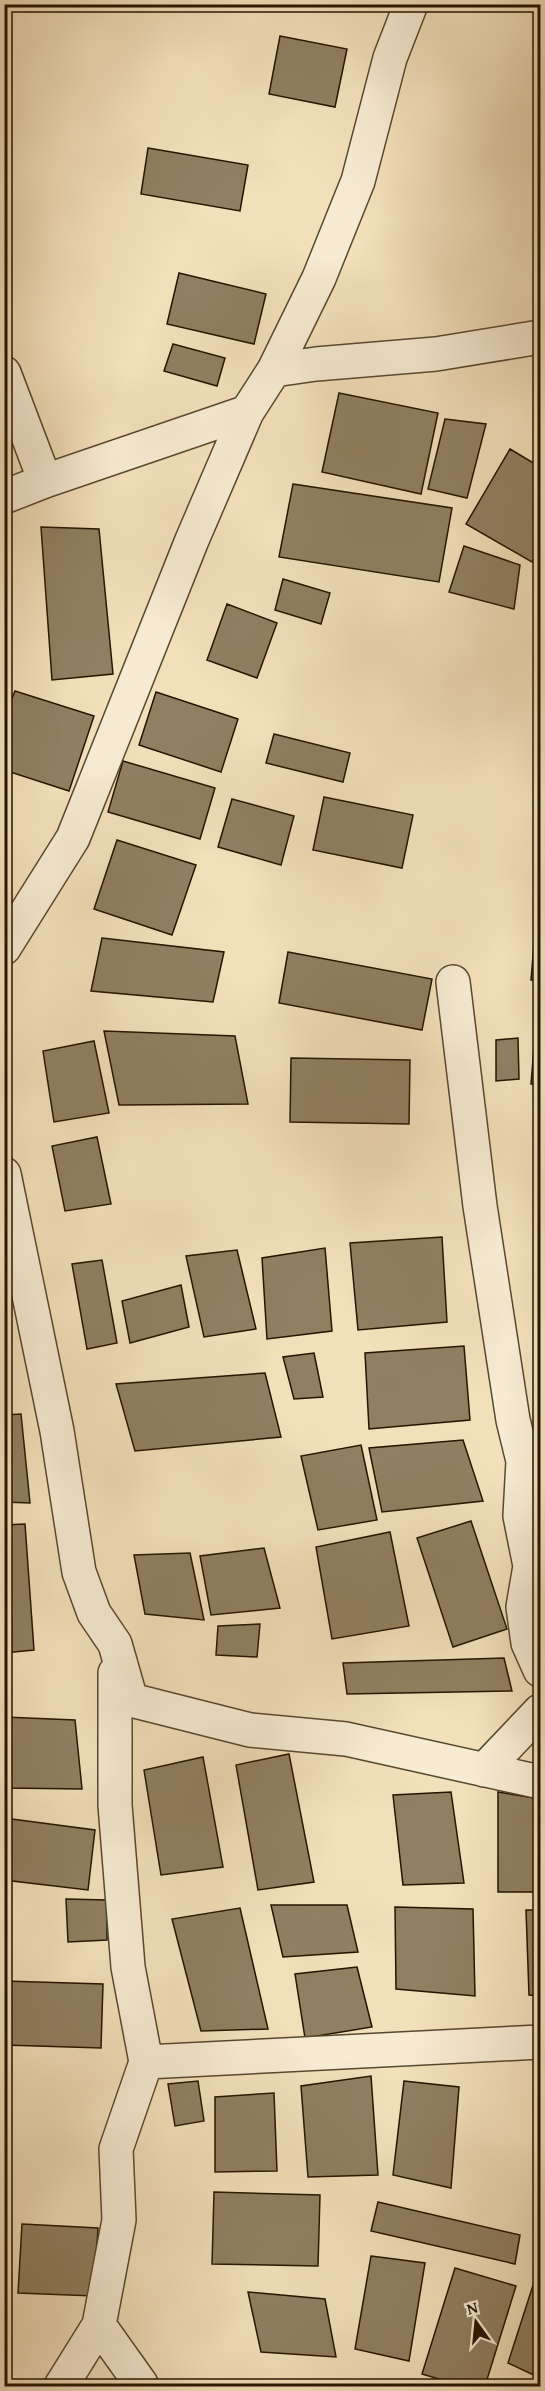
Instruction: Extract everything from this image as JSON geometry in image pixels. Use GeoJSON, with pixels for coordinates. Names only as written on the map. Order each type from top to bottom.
{"type":"FeatureCollection","features":[{"type":"Feature","properties":{"kind":"street"},"geometry":{"type":"LineString","coordinates":[[4,948],[73,838],[192,540],[247,412],[274,370],[319,278],[358,182],[390,57],[411,4]]}},
{"type":"Feature","properties":{"kind":"street"},"geometry":{"type":"LineString","coordinates":[[274,370],[316,364],[436,354],[540,337]]}},
{"type":"Feature","properties":{"kind":"street"},"geometry":{"type":"LineString","coordinates":[[4,374],[45,481]]}},
{"type":"Feature","properties":{"kind":"street"},"geometry":{"type":"LineString","coordinates":[[4,497],[247,412]]}},
{"type":"Feature","properties":{"kind":"street"},"geometry":{"type":"LineString","coordinates":[[453,982],[480,1206],[513,1420],[524,1461],[520,1516],[530,1566],[523,1607],[528,1643],[540,1670]]}},
{"type":"Feature","properties":{"kind":"street"},"geometry":{"type":"LineString","coordinates":[[4,1174],[57,1431],[79,1572],[94,1613],[115,1644],[131,1700],[250,1730],[346,1739],[540,1782]]}},
{"type":"Feature","properties":{"kind":"street"},"geometry":{"type":"LineString","coordinates":[[61,2386],[99,2325],[119,2220],[116,2149],[146,2062],[128,1967],[115,1805],[115,1644]]}},
{"type":"Feature","properties":{"kind":"street"},"geometry":{"type":"LineString","coordinates":[[484,1770],[540,1711]]}},
{"type":"Feature","properties":{"kind":"street"},"geometry":{"type":"LineString","coordinates":[[146,2062],[540,2042]]}},
{"type":"Feature","properties":{"kind":"street"},"geometry":{"type":"LineString","coordinates":[[99,2325],[144,2386]]}},
{"type":"Feature","properties":{"kind":"building"},"geometry":{"type":"Polygon","coordinates":[[[280,36],[347,49],[335,107],[269,94],[280,36]]]}},
{"type":"Feature","properties":{"kind":"building"},"geometry":{"type":"Polygon","coordinates":[[[148,148],[248,165],[240,211],[141,194],[148,148]]]}},
{"type":"Feature","properties":{"kind":"building"},"geometry":{"type":"Polygon","coordinates":[[[179,273],[266,294],[254,344],[167,324],[179,273]]]}},
{"type":"Feature","properties":{"kind":"building"},"geometry":{"type":"Polygon","coordinates":[[[173,344],[225,358],[217,386],[164,371],[173,344]]]}},
{"type":"Feature","properties":{"kind":"building"},"geometry":{"type":"Polygon","coordinates":[[[339,393],[438,413],[421,494],[322,472],[339,393]]]}},
{"type":"Feature","properties":{"kind":"building"},"geometry":{"type":"Polygon","coordinates":[[[445,419],[486,424],[467,498],[428,489],[445,419]]]}},
{"type":"Feature","properties":{"kind":"building"},"geometry":{"type":"Polygon","coordinates":[[[510,449],[540,467],[540,546],[532,562],[466,524],[510,449]]]}},
{"type":"Feature","properties":{"kind":"building"},"geometry":{"type":"Polygon","coordinates":[[[293,484],[452,508],[439,582],[279,557],[293,484]]]}},
{"type":"Feature","properties":{"kind":"building"},"geometry":{"type":"Polygon","coordinates":[[[41,527],[99,529],[113,674],[52,680],[41,527]]]}},
{"type":"Feature","properties":{"kind":"building"},"geometry":{"type":"Polygon","coordinates":[[[464,546],[520,565],[514,609],[449,592],[464,546]]]}},
{"type":"Feature","properties":{"kind":"building"},"geometry":{"type":"Polygon","coordinates":[[[283,579],[330,593],[321,624],[275,610],[283,579]]]}},
{"type":"Feature","properties":{"kind":"building"},"geometry":{"type":"Polygon","coordinates":[[[227,604],[277,623],[257,678],[207,660],[227,604]]]}},
{"type":"Feature","properties":{"kind":"building"},"geometry":{"type":"Polygon","coordinates":[[[15,691],[94,716],[69,791],[4,770],[4,718],[15,691]]]}},
{"type":"Feature","properties":{"kind":"building"},"geometry":{"type":"Polygon","coordinates":[[[156,692],[238,719],[221,772],[139,745],[156,692]]]}},
{"type":"Feature","properties":{"kind":"building"},"geometry":{"type":"Polygon","coordinates":[[[274,734],[350,753],[343,782],[266,763],[274,734]]]}},
{"type":"Feature","properties":{"kind":"building"},"geometry":{"type":"Polygon","coordinates":[[[123,761],[215,788],[200,839],[108,812],[123,761]]]}},
{"type":"Feature","properties":{"kind":"building"},"geometry":{"type":"Polygon","coordinates":[[[324,797],[413,815],[402,868],[313,850],[324,797]]]}},
{"type":"Feature","properties":{"kind":"building"},"geometry":{"type":"Polygon","coordinates":[[[232,799],[294,816],[281,865],[218,847],[232,799]]]}},
{"type":"Feature","properties":{"kind":"building"},"geometry":{"type":"Polygon","coordinates":[[[117,840],[196,865],[172,935],[94,909],[117,840]]]}},
{"type":"Feature","properties":{"kind":"building"},"geometry":{"type":"Polygon","coordinates":[[[536,920],[540,920],[540,980],[531,980],[536,920]]]}},
{"type":"Feature","properties":{"kind":"building"},"geometry":{"type":"Polygon","coordinates":[[[102,938],[224,952],[213,1002],[91,991],[102,938]]]}},
{"type":"Feature","properties":{"kind":"building"},"geometry":{"type":"Polygon","coordinates":[[[288,952],[432,979],[422,1030],[279,1003],[288,952]]]}},
{"type":"Feature","properties":{"kind":"building"},"geometry":{"type":"Polygon","coordinates":[[[536,1023],[540,1023],[540,1084],[531,1084],[536,1023]]]}},
{"type":"Feature","properties":{"kind":"building"},"geometry":{"type":"Polygon","coordinates":[[[104,1031],[235,1036],[248,1104],[119,1105],[104,1031]]]}},
{"type":"Feature","properties":{"kind":"building"},"geometry":{"type":"Polygon","coordinates":[[[518,1038],[519,1079],[496,1081],[496,1040],[518,1038]]]}},
{"type":"Feature","properties":{"kind":"building"},"geometry":{"type":"Polygon","coordinates":[[[94,1041],[109,1113],[54,1122],[43,1051],[94,1041]]]}},
{"type":"Feature","properties":{"kind":"building"},"geometry":{"type":"Polygon","coordinates":[[[291,1058],[410,1060],[409,1124],[290,1122],[291,1058]]]}},
{"type":"Feature","properties":{"kind":"building"},"geometry":{"type":"Polygon","coordinates":[[[97,1137],[111,1204],[65,1211],[52,1146],[97,1137]]]}},
{"type":"Feature","properties":{"kind":"building"},"geometry":{"type":"Polygon","coordinates":[[[442,1237],[447,1322],[358,1330],[350,1243],[442,1237]]]}},
{"type":"Feature","properties":{"kind":"building"},"geometry":{"type":"Polygon","coordinates":[[[536,1242],[540,1242],[539,1296],[536,1242]]]}},
{"type":"Feature","properties":{"kind":"building"},"geometry":{"type":"Polygon","coordinates":[[[325,1248],[332,1331],[267,1339],[262,1258],[325,1248]]]}},
{"type":"Feature","properties":{"kind":"building"},"geometry":{"type":"Polygon","coordinates":[[[237,1250],[256,1329],[204,1337],[186,1256],[237,1250]]]}},
{"type":"Feature","properties":{"kind":"building"},"geometry":{"type":"Polygon","coordinates":[[[102,1260],[117,1343],[87,1349],[72,1264],[102,1260]]]}},
{"type":"Feature","properties":{"kind":"building"},"geometry":{"type":"Polygon","coordinates":[[[181,1285],[189,1327],[130,1343],[122,1301],[181,1285]]]}},
{"type":"Feature","properties":{"kind":"building"},"geometry":{"type":"Polygon","coordinates":[[[464,1346],[470,1420],[369,1429],[365,1353],[464,1346]]]}},
{"type":"Feature","properties":{"kind":"building"},"geometry":{"type":"Polygon","coordinates":[[[314,1353],[323,1397],[294,1399],[283,1357],[314,1353]]]}},
{"type":"Feature","properties":{"kind":"building"},"geometry":{"type":"Polygon","coordinates":[[[265,1373],[281,1437],[135,1451],[116,1384],[265,1373]]]}},
{"type":"Feature","properties":{"kind":"building"},"geometry":{"type":"Polygon","coordinates":[[[21,1414],[30,1503],[4,1502],[4,1415],[21,1414]]]}},
{"type":"Feature","properties":{"kind":"building"},"geometry":{"type":"Polygon","coordinates":[[[463,1440],[483,1501],[382,1512],[369,1448],[463,1440]]]}},
{"type":"Feature","properties":{"kind":"building"},"geometry":{"type":"Polygon","coordinates":[[[361,1445],[377,1520],[318,1530],[301,1456],[361,1445]]]}},
{"type":"Feature","properties":{"kind":"building"},"geometry":{"type":"Polygon","coordinates":[[[471,1521],[507,1629],[453,1647],[417,1538],[471,1521]]]}},
{"type":"Feature","properties":{"kind":"building"},"geometry":{"type":"Polygon","coordinates":[[[25,1524],[34,1650],[4,1653],[4,1525],[25,1524]]]}},
{"type":"Feature","properties":{"kind":"building"},"geometry":{"type":"Polygon","coordinates":[[[390,1532],[409,1626],[332,1639],[316,1547],[390,1532]]]}},
{"type":"Feature","properties":{"kind":"building"},"geometry":{"type":"Polygon","coordinates":[[[264,1548],[280,1608],[211,1615],[200,1556],[264,1548]]]}},
{"type":"Feature","properties":{"kind":"building"},"geometry":{"type":"Polygon","coordinates":[[[190,1553],[204,1620],[145,1614],[134,1555],[190,1553]]]}},
{"type":"Feature","properties":{"kind":"building"},"geometry":{"type":"Polygon","coordinates":[[[260,1624],[257,1657],[216,1655],[218,1626],[260,1624]]]}},
{"type":"Feature","properties":{"kind":"building"},"geometry":{"type":"Polygon","coordinates":[[[504,1658],[512,1691],[347,1694],[343,1663],[504,1658]]]}},
{"type":"Feature","properties":{"kind":"building"},"geometry":{"type":"Polygon","coordinates":[[[4,1717],[75,1720],[82,1789],[4,1788],[4,1717]]]}},
{"type":"Feature","properties":{"kind":"building"},"geometry":{"type":"Polygon","coordinates":[[[289,1754],[314,1882],[258,1890],[236,1765],[289,1754]]]}},
{"type":"Feature","properties":{"kind":"building"},"geometry":{"type":"Polygon","coordinates":[[[203,1757],[223,1867],[161,1875],[144,1770],[203,1757]]]}},
{"type":"Feature","properties":{"kind":"building"},"geometry":{"type":"Polygon","coordinates":[[[451,1792],[464,1883],[403,1885],[393,1795],[451,1792]]]}},
{"type":"Feature","properties":{"kind":"building"},"geometry":{"type":"Polygon","coordinates":[[[498,1792],[540,1799],[540,1892],[498,1892],[498,1792]]]}},
{"type":"Feature","properties":{"kind":"building"},"geometry":{"type":"Polygon","coordinates":[[[4,1818],[95,1830],[88,1890],[4,1880],[4,1818]]]}},
{"type":"Feature","properties":{"kind":"building"},"geometry":{"type":"Polygon","coordinates":[[[66,1899],[107,1900],[107,1940],[68,1942],[66,1899]]]}},
{"type":"Feature","properties":{"kind":"building"},"geometry":{"type":"Polygon","coordinates":[[[271,1905],[347,1905],[358,1952],[283,1957],[271,1905]]]}},
{"type":"Feature","properties":{"kind":"building"},"geometry":{"type":"Polygon","coordinates":[[[395,1907],[473,1909],[475,1996],[396,1989],[395,1907]]]}},
{"type":"Feature","properties":{"kind":"building"},"geometry":{"type":"Polygon","coordinates":[[[240,1908],[268,2029],[201,2031],[172,1919],[240,1908]]]}},
{"type":"Feature","properties":{"kind":"building"},"geometry":{"type":"Polygon","coordinates":[[[526,1910],[540,1910],[540,1996],[529,1995],[526,1910]]]}},
{"type":"Feature","properties":{"kind":"building"},"geometry":{"type":"Polygon","coordinates":[[[357,1967],[372,2027],[305,2038],[295,1974],[357,1967]]]}},
{"type":"Feature","properties":{"kind":"building"},"geometry":{"type":"Polygon","coordinates":[[[4,1981],[103,1984],[101,2048],[4,2045],[4,1981]]]}},
{"type":"Feature","properties":{"kind":"building"},"geometry":{"type":"Polygon","coordinates":[[[371,2076],[378,2175],[308,2177],[301,2086],[371,2076]]]}},
{"type":"Feature","properties":{"kind":"building"},"geometry":{"type":"Polygon","coordinates":[[[198,2081],[204,2121],[175,2126],[168,2084],[198,2081]]]}},
{"type":"Feature","properties":{"kind":"building"},"geometry":{"type":"Polygon","coordinates":[[[404,2081],[459,2087],[451,2188],[393,2175],[404,2081]]]}},
{"type":"Feature","properties":{"kind":"building"},"geometry":{"type":"Polygon","coordinates":[[[274,2093],[277,2171],[215,2172],[215,2097],[274,2093]]]}},
{"type":"Feature","properties":{"kind":"building"},"geometry":{"type":"Polygon","coordinates":[[[214,2192],[320,2195],[318,2266],[212,2264],[214,2192]]]}},
{"type":"Feature","properties":{"kind":"building"},"geometry":{"type":"Polygon","coordinates":[[[378,2202],[520,2235],[515,2264],[371,2231],[378,2202]]]}},
{"type":"Feature","properties":{"kind":"building"},"geometry":{"type":"Polygon","coordinates":[[[4,2217],[10,2217],[6,2293],[4,2293],[4,2217]]]}},
{"type":"Feature","properties":{"kind":"building"},"geometry":{"type":"Polygon","coordinates":[[[22,2224],[98,2228],[94,2296],[18,2293],[22,2224]]]}},
{"type":"Feature","properties":{"kind":"building"},"geometry":{"type":"Polygon","coordinates":[[[371,2256],[425,2263],[409,2361],[355,2349],[371,2256]]]}},
{"type":"Feature","properties":{"kind":"building"},"geometry":{"type":"Polygon","coordinates":[[[455,2268],[516,2286],[485,2386],[462,2386],[422,2374],[455,2268]]]}},
{"type":"Feature","properties":{"kind":"building"},"geometry":{"type":"Polygon","coordinates":[[[535,2279],[540,2282],[540,2378],[508,2363],[535,2279]]]}},
{"type":"Feature","properties":{"kind":"building"},"geometry":{"type":"Polygon","coordinates":[[[248,2292],[325,2299],[336,2357],[261,2352],[248,2292]]]}}]}
